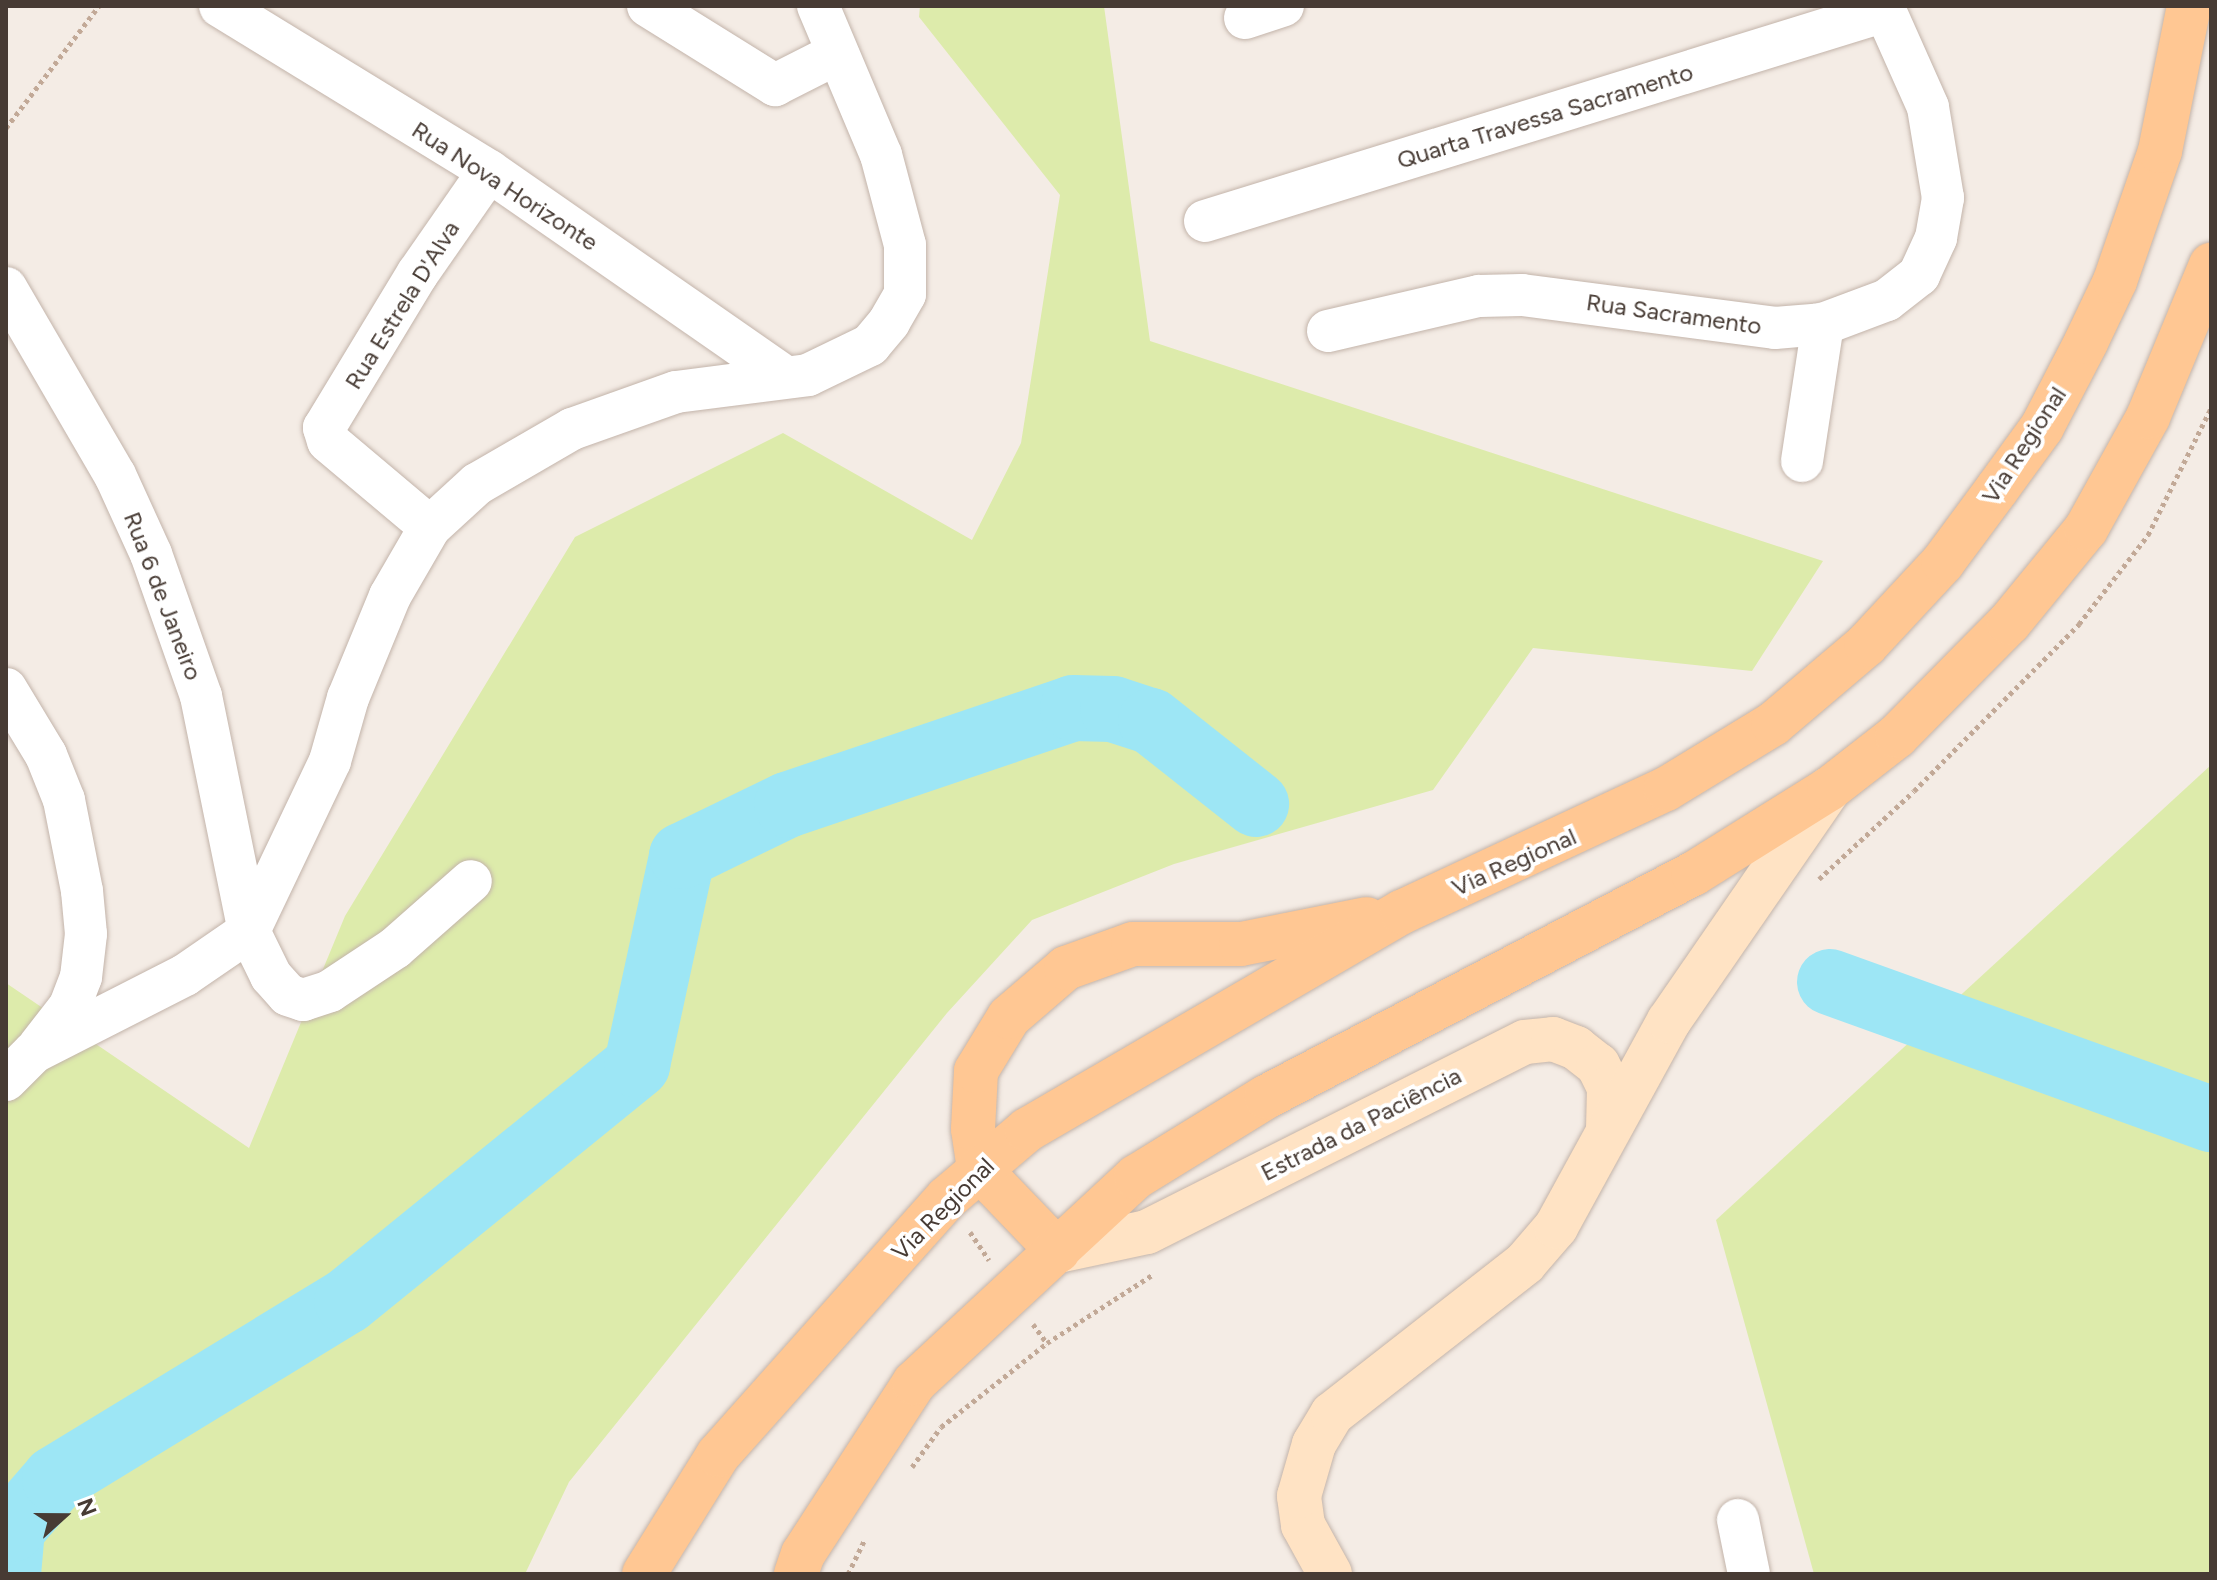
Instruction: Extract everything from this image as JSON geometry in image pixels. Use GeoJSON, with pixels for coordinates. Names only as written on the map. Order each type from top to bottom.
{"type":"FeatureCollection","features":[{"type":"Feature","properties":{"kind":"main road","name":"Via Regional"},"geometry":{"type":"LineString","coordinates":[[644,1574],[718,1455],[947,1198],[1027,1130],[1402,912],[1666,789],[1773,724],[1866,645],[1943,562],[2042,427],[2115,281],[2160,151],[2189,6]]}},
{"type":"Feature","properties":{"kind":"main road"},"geometry":{"type":"LineString","coordinates":[[796,1574],[803,1554],[914,1383],[1136,1177],[1266,1097],[1693,874],[1829,789],[1897,736],[1975,657],[2086,529],[2148,417],[2211,265]]}},
{"type":"Feature","properties":{"kind":"main road","name":"Estrada da Paciência"},"geometry":{"type":"LineString","coordinates":[[1330,1574],[1303,1525],[1299,1496],[1314,1444],[1326,1424],[1356,1391],[1525,1263],[1582,1186],[1608,1129],[1669,1021],[1829,789]]}},
{"type":"Feature","properties":{"kind":"main road"},"geometry":{"type":"LineString","coordinates":[[1058,1251],[979,1169],[973,1129],[976,1071],[1009,1017],[1066,968],[1133,944],[1241,944],[1402,912]]}},
{"type":"Feature","properties":{"kind":"main road","name":"Estrada da Paciência"},"geometry":{"type":"LineString","coordinates":[[1058,1251],[1147,1232],[1525,1042],[1553,1039],[1576,1048],[1598,1065],[1609,1088],[1608,1129]]}},
{"type":"Feature","properties":{"kind":"street","name":"Rua Nova Horizonte"},"geometry":{"type":"LineString","coordinates":[[220,6],[489,171],[784,376]]}},
{"type":"Feature","properties":{"kind":"street"},"geometry":{"type":"LineString","coordinates":[[648,6],[775,85],[836,54]]}},
{"type":"Feature","properties":{"kind":"street"},"geometry":{"type":"LineString","coordinates":[[20,1066],[185,975],[249,931],[330,761],[348,698],[390,596],[430,527],[477,484],[572,429],[676,392],[808,375],[870,345],[905,294],[905,245],[881,155],[818,6]]}},
{"type":"Feature","properties":{"kind":"street","name":"Quarta Travessa Sacramento"},"geometry":{"type":"LineString","coordinates":[[1205,221],[1884,8]]}},
{"type":"Feature","properties":{"kind":"street","name":"Rua Sacramento"},"geometry":{"type":"LineString","coordinates":[[1328,331],[1479,296],[1594,303],[1729,325],[1823,324],[1887,300],[1919,275],[1936,238],[1943,198],[1939,151],[1928,107],[1884,8]]}},
{"type":"Feature","properties":{"kind":"street","name":"Rua Estrela D'Alva"},"geometry":{"type":"LineString","coordinates":[[430,527],[328,441],[324,428],[418,273],[489,171]]}},
{"type":"Feature","properties":{"kind":"street","name":"Rua 6 de Janeiro"},"geometry":{"type":"LineString","coordinates":[[6,288],[115,475],[173,608],[201,696],[249,931],[271,976],[288,995],[303,1000],[354,977],[471,881]]}},
{"type":"Feature","properties":{"kind":"street"},"geometry":{"type":"LineString","coordinates":[[1802,461],[1823,324]]}},
{"type":"Feature","properties":{"kind":"street"},"geometry":{"type":"LineString","coordinates":[[10,701],[64,800],[76,843],[86,934],[81,977],[70,1006],[20,1066]]}},
{"type":"Feature","properties":{"kind":"street"},"geometry":{"type":"LineString","coordinates":[[1738,1520],[1749,1574]]}},
{"type":"Feature","properties":{"kind":"path"},"geometry":{"type":"LineString","coordinates":[[6,128],[99,6]]}},
{"type":"Feature","properties":{"kind":"green space"},"geometry":{"type":"Polygon","coordinates":[[[920,6],[1104,6],[1150,341],[1823,561],[1752,671],[1533,648],[1433,790],[1174,864],[1032,920],[947,1013],[569,1482],[525,1574],[6,1574],[6,983],[249,1148],[345,916],[575,537],[783,433],[972,540],[1021,443],[1060,195],[919,17],[920,6]]]}},
{"type":"Feature","properties":{"kind":"green space"},"geometry":{"type":"Polygon","coordinates":[[[2211,765],[2211,1574],[1814,1574],[1716,1220],[2211,765]]]}},
{"type":"Feature","properties":{"kind":"waterway"},"geometry":{"type":"LineString","coordinates":[[8,1574],[12,1529],[55,1479],[347,1301],[637,1065],[682,856],[787,805],[1073,708],[1113,709],[1151,721],[1256,804]]}},
{"type":"Feature","properties":{"kind":"waterway"},"geometry":{"type":"LineString","coordinates":[[1830,982],[2211,1119]]}}]}
